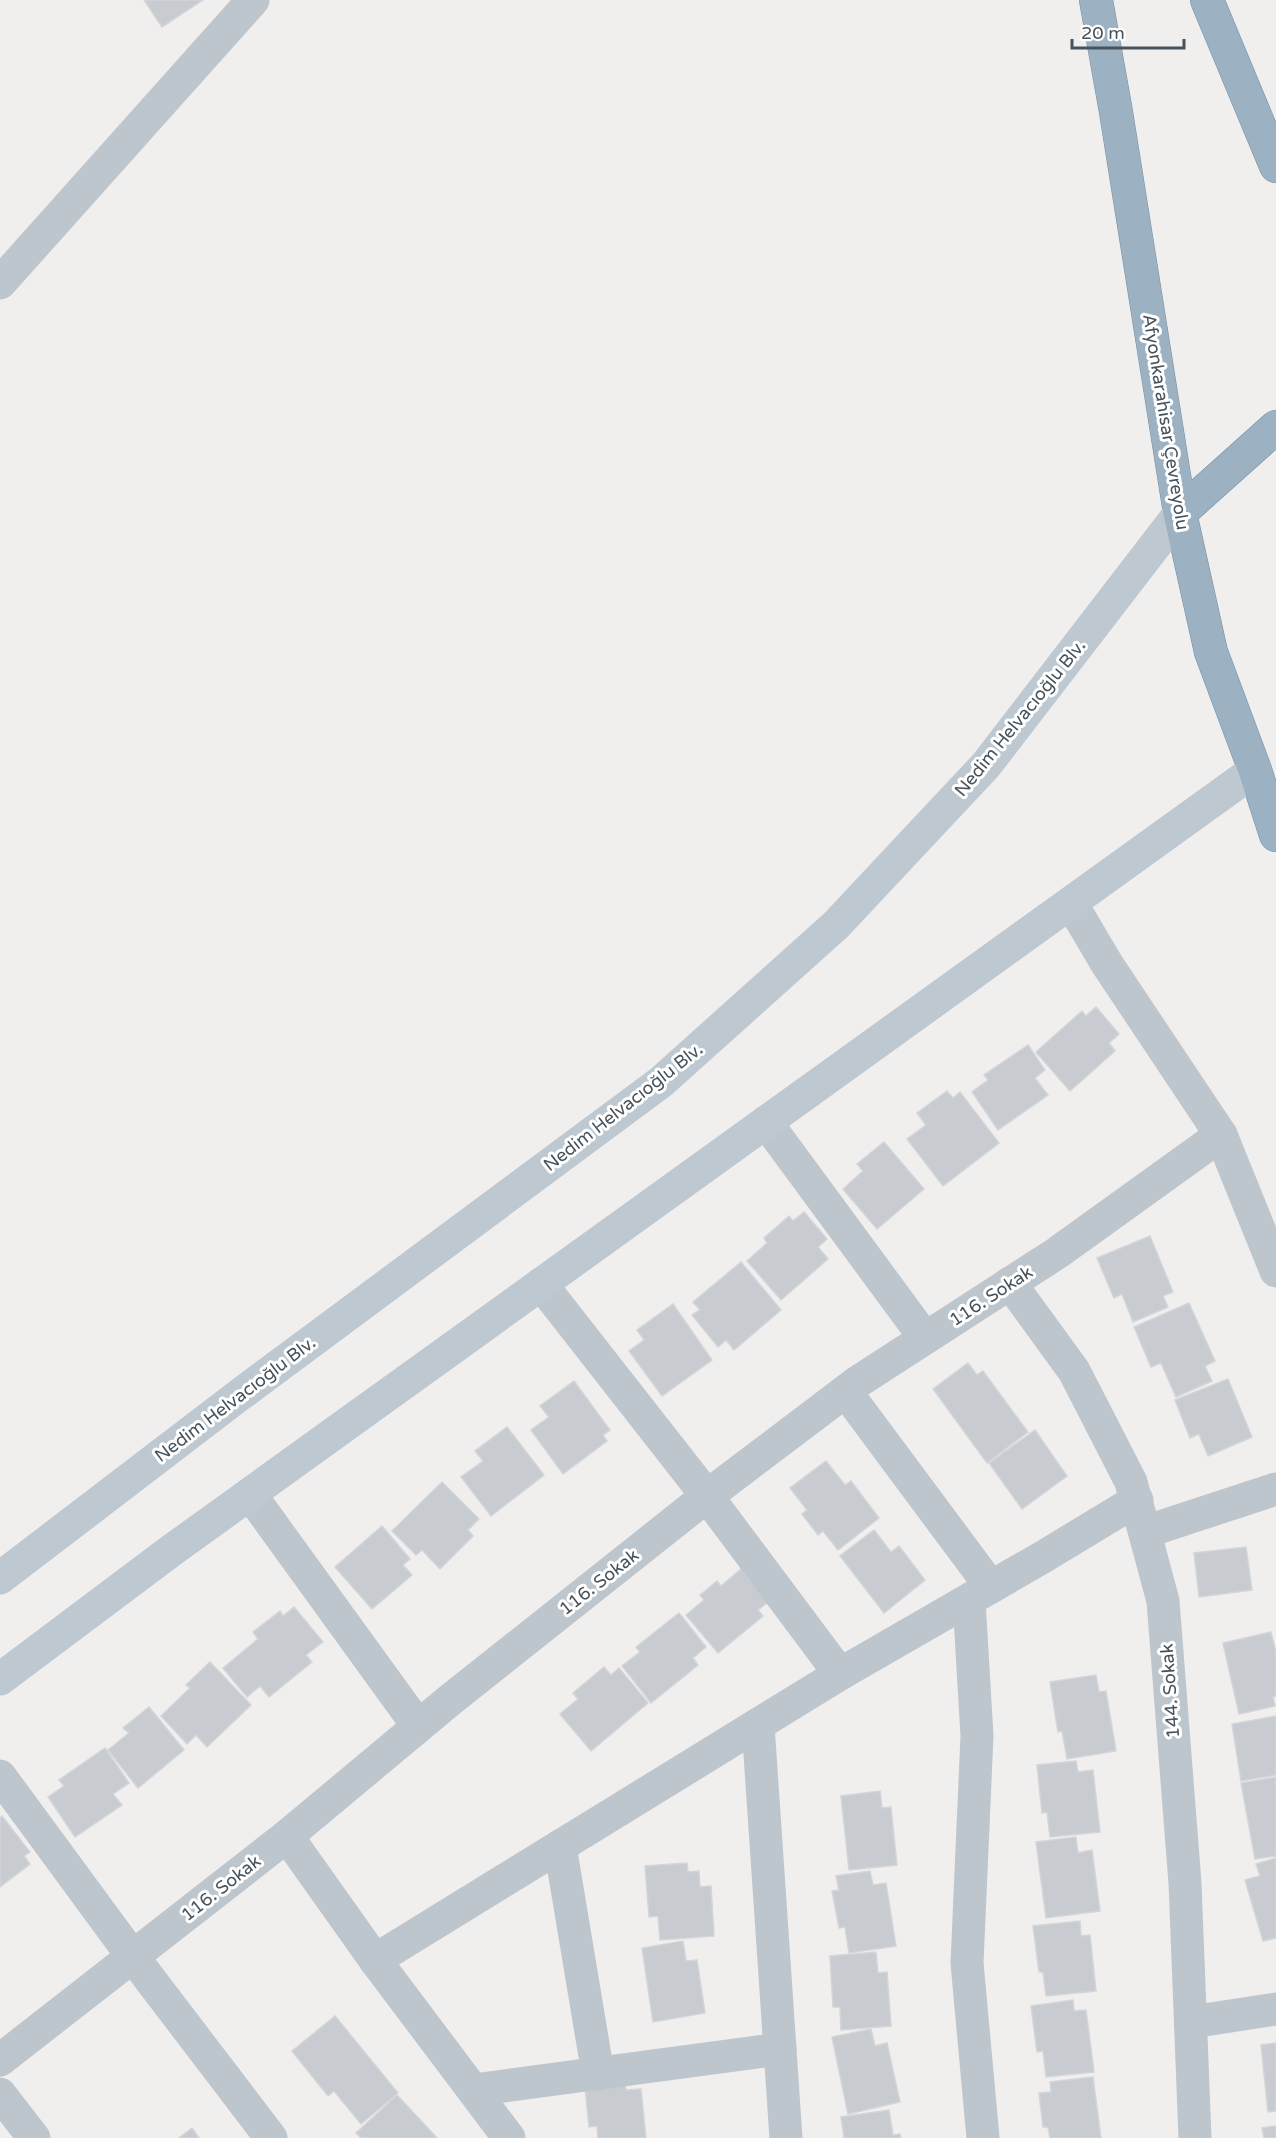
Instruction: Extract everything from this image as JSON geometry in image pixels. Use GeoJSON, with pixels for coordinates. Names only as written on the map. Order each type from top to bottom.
{"type":"FeatureCollection","features":[{"type":"Feature","properties":{"kind":"highway","name":"Afyonkarahisar Çevreyolu"},"geometry":{"type":"LineString","coordinates":[[1096,0],[1180,513],[1211,652],[1265,763],[1276,835]]}},
{"type":"Feature","properties":{"kind":"highway"},"geometry":{"type":"LineString","coordinates":[[1208,0],[1276,166]]}},
{"type":"Feature","properties":{"kind":"highway"},"geometry":{"type":"LineString","coordinates":[[1180,513],[1276,427]]}},
{"type":"Feature","properties":{"kind":"main road","name":"Nedim Helvacıoğlu Blv."},"geometry":{"type":"LineString","coordinates":[[0,1578],[228,1403],[661,1082],[836,925],[986,765],[1180,513]]}},
{"type":"Feature","properties":{"kind":"main road"},"geometry":{"type":"LineString","coordinates":[[0,1679],[250,1494],[1265,763]]}},
{"type":"Feature","properties":{"kind":"street"},"geometry":{"type":"LineString","coordinates":[[0,283],[253,0]]}},
{"type":"Feature","properties":{"kind":"street"},"geometry":{"type":"LineString","coordinates":[[1071,903],[1107,964],[1221,1135],[1276,1271]]}},
{"type":"Feature","properties":{"kind":"street"},"geometry":{"type":"LineString","coordinates":[[766,1122],[925,1338]]}},
{"type":"Feature","properties":{"kind":"street","name":"116. Sokak"},"geometry":{"type":"LineString","coordinates":[[0,2060],[287,1836],[418,1726],[707,1496],[859,1381],[1057,1253],[1221,1135]]}},
{"type":"Feature","properties":{"kind":"street","name":"144. Sokak"},"geometry":{"type":"LineString","coordinates":[[1010,1283],[1074,1371],[1131,1482],[1163,1602],[1185,1883],[1195,2138]]}},
{"type":"Feature","properties":{"kind":"street"},"geometry":{"type":"LineString","coordinates":[[541,1284],[707,1496],[840,1674]]}},
{"type":"Feature","properties":{"kind":"street"},"geometry":{"type":"LineString","coordinates":[[846,1392],[980,1594],[977,1736],[967,1963],[983,2138]]}},
{"type":"Feature","properties":{"kind":"street"},"geometry":{"type":"LineString","coordinates":[[1145,1532],[1276,1489]]}},
{"type":"Feature","properties":{"kind":"street"},"geometry":{"type":"LineString","coordinates":[[250,1494],[418,1726]]}},
{"type":"Feature","properties":{"kind":"street"},"geometry":{"type":"LineString","coordinates":[[375,1960],[840,1674],[1137,1500]]}},
{"type":"Feature","properties":{"kind":"street"},"geometry":{"type":"LineString","coordinates":[[758,1725],[786,2138]]}},
{"type":"Feature","properties":{"kind":"street"},"geometry":{"type":"LineString","coordinates":[[0,1776],[133,1957],[271,2138]]}},
{"type":"Feature","properties":{"kind":"street"},"geometry":{"type":"LineString","coordinates":[[287,1836],[375,1960],[509,2138]]}},
{"type":"Feature","properties":{"kind":"street"},"geometry":{"type":"LineString","coordinates":[[560,1846],[598,2074]]}},
{"type":"Feature","properties":{"kind":"street"},"geometry":{"type":"LineString","coordinates":[[1191,2022],[1276,2009]]}},
{"type":"Feature","properties":{"kind":"street"},"geometry":{"type":"LineString","coordinates":[[474,2090],[780,2049]]}},
{"type":"Feature","properties":{"kind":"street"},"geometry":{"type":"LineString","coordinates":[[0,2094],[34,2138]]}},
{"type":"Feature","properties":{"kind":"building"},"geometry":{"type":"Polygon","coordinates":[[[144,0],[203,0],[162,27],[144,0]]]}},
{"type":"Feature","properties":{"kind":"building"},"geometry":{"type":"Polygon","coordinates":[[[1096,1007],[1119,1034],[1109,1043],[1115,1051],[1070,1091],[1036,1052],[1082,1011],[1086,1016],[1096,1007]]]}},
{"type":"Feature","properties":{"kind":"building"},"geometry":{"type":"Polygon","coordinates":[[[1028,1045],[1045,1070],[1035,1078],[1048,1095],[998,1130],[972,1092],[988,1080],[984,1075],[1028,1045]]]}},
{"type":"Feature","properties":{"kind":"building"},"geometry":{"type":"Polygon","coordinates":[[[947,1091],[953,1098],[960,1092],[999,1143],[943,1186],[907,1139],[926,1125],[917,1113],[947,1091]]]}},
{"type":"Feature","properties":{"kind":"building"},"geometry":{"type":"Polygon","coordinates":[[[884,1142],[924,1189],[877,1229],[843,1189],[863,1171],[857,1164],[884,1142]]]}},
{"type":"Feature","properties":{"kind":"building"},"geometry":{"type":"Polygon","coordinates":[[[804,1212],[827,1239],[818,1247],[828,1259],[781,1300],[747,1261],[767,1243],[764,1238],[789,1216],[793,1221],[804,1212]]]}},
{"type":"Feature","properties":{"kind":"building"},"geometry":{"type":"Polygon","coordinates":[[[1150,1236],[1173,1292],[1163,1296],[1168,1307],[1133,1322],[1122,1294],[1114,1298],[1097,1258],[1150,1236]]]}},
{"type":"Feature","properties":{"kind":"building"},"geometry":{"type":"Polygon","coordinates":[[[741,1262],[781,1310],[734,1350],[726,1340],[718,1347],[692,1315],[700,1310],[693,1302],[741,1262]]]}},
{"type":"Feature","properties":{"kind":"building"},"geometry":{"type":"Polygon","coordinates":[[[1189,1303],[1215,1361],[1205,1366],[1212,1381],[1176,1397],[1161,1363],[1151,1367],[1134,1327],[1189,1303]]]}},
{"type":"Feature","properties":{"kind":"building"},"geometry":{"type":"Polygon","coordinates":[[[673,1304],[712,1360],[662,1396],[629,1351],[644,1340],[637,1330],[673,1304]]]}},
{"type":"Feature","properties":{"kind":"building"},"geometry":{"type":"Polygon","coordinates":[[[968,1363],[977,1375],[983,1371],[1028,1432],[987,1463],[933,1389],[968,1363]]]}},
{"type":"Feature","properties":{"kind":"building"},"geometry":{"type":"Polygon","coordinates":[[[1228,1379],[1252,1437],[1208,1456],[1199,1434],[1190,1438],[1175,1400],[1228,1379]]]}},
{"type":"Feature","properties":{"kind":"building"},"geometry":{"type":"Polygon","coordinates":[[[574,1381],[610,1430],[603,1435],[607,1441],[563,1474],[531,1430],[549,1417],[540,1406],[574,1381]]]}},
{"type":"Feature","properties":{"kind":"building"},"geometry":{"type":"Polygon","coordinates":[[[507,1427],[544,1475],[491,1516],[461,1477],[483,1461],[475,1451],[507,1427]]]}},
{"type":"Feature","properties":{"kind":"building"},"geometry":{"type":"Polygon","coordinates":[[[1035,1430],[1067,1476],[1022,1509],[989,1463],[1035,1430]]]}},
{"type":"Feature","properties":{"kind":"building"},"geometry":{"type":"Polygon","coordinates":[[[826,1461],[845,1485],[851,1481],[879,1518],[838,1550],[823,1531],[818,1535],[802,1514],[807,1510],[790,1488],[826,1461]]]}},
{"type":"Feature","properties":{"kind":"building"},"geometry":{"type":"Polygon","coordinates":[[[442,1482],[479,1519],[468,1530],[473,1536],[440,1569],[422,1550],[416,1555],[392,1531],[442,1482]]]}},
{"type":"Feature","properties":{"kind":"building"},"geometry":{"type":"Polygon","coordinates":[[[382,1526],[410,1559],[403,1565],[412,1575],[372,1609],[335,1567],[382,1526]]]}},
{"type":"Feature","properties":{"kind":"building"},"geometry":{"type":"Polygon","coordinates":[[[874,1530],[891,1552],[899,1546],[925,1580],[884,1613],[840,1556],[874,1530]]]}},
{"type":"Feature","properties":{"kind":"building"},"geometry":{"type":"Polygon","coordinates":[[[1246,1547],[1252,1590],[1199,1597],[1194,1553],[1246,1547]]]}},
{"type":"Feature","properties":{"kind":"building"},"geometry":{"type":"Polygon","coordinates":[[[741,1569],[768,1602],[758,1610],[763,1616],[718,1653],[686,1615],[704,1600],[700,1595],[717,1581],[721,1586],[741,1569]]]}},
{"type":"Feature","properties":{"kind":"building"},"geometry":{"type":"Polygon","coordinates":[[[294,1607],[323,1642],[306,1655],[312,1662],[269,1697],[260,1686],[247,1697],[223,1668],[258,1639],[253,1632],[280,1611],[283,1616],[294,1607]]]}},
{"type":"Feature","properties":{"kind":"building"},"geometry":{"type":"Polygon","coordinates":[[[679,1613],[706,1647],[693,1658],[698,1665],[651,1703],[622,1666],[640,1652],[636,1647],[679,1613]]]}},
{"type":"Feature","properties":{"kind":"building"},"geometry":{"type":"Polygon","coordinates":[[[1271,1632],[1276,1652],[1276,1696],[1273,1697],[1275,1706],[1239,1714],[1223,1643],[1271,1632]]]}},
{"type":"Feature","properties":{"kind":"building"},"geometry":{"type":"Polygon","coordinates":[[[210,1662],[251,1705],[207,1747],[196,1735],[187,1744],[161,1716],[190,1688],[186,1685],[210,1662]]]}},
{"type":"Feature","properties":{"kind":"building"},"geometry":{"type":"Polygon","coordinates":[[[604,1667],[611,1675],[619,1668],[648,1703],[591,1751],[560,1714],[578,1699],[573,1693],[604,1667]]]}},
{"type":"Feature","properties":{"kind":"building"},"geometry":{"type":"Polygon","coordinates":[[[1096,1675],[1099,1692],[1106,1691],[1116,1751],[1067,1759],[1062,1731],[1058,1732],[1050,1682],[1096,1675]]]}},
{"type":"Feature","properties":{"kind":"building"},"geometry":{"type":"Polygon","coordinates":[[[149,1707],[184,1750],[138,1788],[108,1750],[129,1733],[123,1728],[149,1707]]]}},
{"type":"Feature","properties":{"kind":"building"},"geometry":{"type":"Polygon","coordinates":[[[1276,1716],[1276,1775],[1241,1781],[1232,1724],[1276,1716]]]}},
{"type":"Feature","properties":{"kind":"building"},"geometry":{"type":"Polygon","coordinates":[[[105,1748],[129,1783],[113,1794],[122,1805],[75,1837],[48,1797],[64,1786],[59,1780],[105,1748]]]}},
{"type":"Feature","properties":{"kind":"building"},"geometry":{"type":"Polygon","coordinates":[[[1076,1761],[1078,1772],[1093,1770],[1100,1832],[1050,1837],[1047,1812],[1042,1813],[1037,1765],[1076,1761]]]}},
{"type":"Feature","properties":{"kind":"building"},"geometry":{"type":"Polygon","coordinates":[[[1276,1777],[1276,1856],[1255,1859],[1241,1783],[1276,1777]]]}},
{"type":"Feature","properties":{"kind":"building"},"geometry":{"type":"Polygon","coordinates":[[[880,1791],[882,1808],[891,1807],[897,1865],[849,1870],[841,1796],[880,1791]]]}},
{"type":"Feature","properties":{"kind":"building"},"geometry":{"type":"Polygon","coordinates":[[[2,1816],[30,1852],[24,1856],[30,1864],[0,1887],[0,1818],[2,1816]]]}},
{"type":"Feature","properties":{"kind":"building"},"geometry":{"type":"Polygon","coordinates":[[[1076,1837],[1078,1853],[1092,1850],[1100,1911],[1046,1918],[1036,1842],[1076,1837]]]}},
{"type":"Feature","properties":{"kind":"building"},"geometry":{"type":"Polygon","coordinates":[[[1276,1858],[1276,1938],[1263,1941],[1245,1880],[1260,1876],[1256,1864],[1276,1858]]]}},
{"type":"Feature","properties":{"kind":"building"},"geometry":{"type":"Polygon","coordinates":[[[687,1863],[688,1872],[699,1871],[700,1887],[711,1886],[714,1936],[660,1940],[658,1916],[649,1917],[645,1866],[687,1863]]]}},
{"type":"Feature","properties":{"kind":"building"},"geometry":{"type":"Polygon","coordinates":[[[870,1871],[873,1885],[886,1883],[896,1946],[849,1953],[845,1927],[839,1928],[832,1891],[839,1890],[836,1876],[870,1871]]]}},
{"type":"Feature","properties":{"kind":"building"},"geometry":{"type":"Polygon","coordinates":[[[1080,1921],[1081,1936],[1090,1935],[1096,1991],[1046,1996],[1043,1972],[1039,1972],[1033,1926],[1080,1921]]]}},
{"type":"Feature","properties":{"kind":"building"},"geometry":{"type":"Polygon","coordinates":[[[683,1941],[686,1961],[697,1960],[705,2013],[653,2022],[642,1948],[683,1941]]]}},
{"type":"Feature","properties":{"kind":"building"},"geometry":{"type":"Polygon","coordinates":[[[876,1952],[878,1973],[887,1972],[891,2026],[841,2030],[840,2007],[833,2007],[830,1956],[876,1952]]]}},
{"type":"Feature","properties":{"kind":"building"},"geometry":{"type":"Polygon","coordinates":[[[1073,2000],[1074,2011],[1086,2010],[1094,2072],[1046,2077],[1043,2051],[1037,2052],[1031,2006],[1073,2000]]]}},
{"type":"Feature","properties":{"kind":"building"},"geometry":{"type":"Polygon","coordinates":[[[335,2016],[398,2093],[361,2124],[334,2091],[328,2096],[292,2051],[335,2016]]]}},
{"type":"Feature","properties":{"kind":"building"},"geometry":{"type":"Polygon","coordinates":[[[871,2029],[875,2046],[887,2043],[900,2102],[848,2114],[832,2037],[871,2029]]]}},
{"type":"Feature","properties":{"kind":"building"},"geometry":{"type":"Polygon","coordinates":[[[1276,2043],[1276,2111],[1268,2112],[1261,2045],[1276,2043]]]}},
{"type":"Feature","properties":{"kind":"building"},"geometry":{"type":"Polygon","coordinates":[[[624,2075],[626,2090],[641,2089],[646,2138],[598,2138],[597,2126],[589,2127],[584,2078],[624,2075]]]}},
{"type":"Feature","properties":{"kind":"building"},"geometry":{"type":"Polygon","coordinates":[[[1093,2077],[1101,2138],[1050,2138],[1048,2127],[1043,2127],[1039,2093],[1051,2092],[1050,2082],[1093,2077]]]}},
{"type":"Feature","properties":{"kind":"building"},"geometry":{"type":"Polygon","coordinates":[[[397,2095],[437,2138],[361,2138],[356,2133],[397,2095]]]}},
{"type":"Feature","properties":{"kind":"building"},"geometry":{"type":"Polygon","coordinates":[[[889,2110],[893,2135],[900,2134],[901,2138],[844,2138],[841,2117],[889,2110]]]}},
{"type":"Feature","properties":{"kind":"building"},"geometry":{"type":"Polygon","coordinates":[[[1276,2126],[1276,2138],[1264,2138],[1262,2128],[1276,2126]]]}},
{"type":"Feature","properties":{"kind":"building"},"geometry":{"type":"Polygon","coordinates":[[[192,2128],[199,2138],[179,2138],[192,2128]]]}}]}
